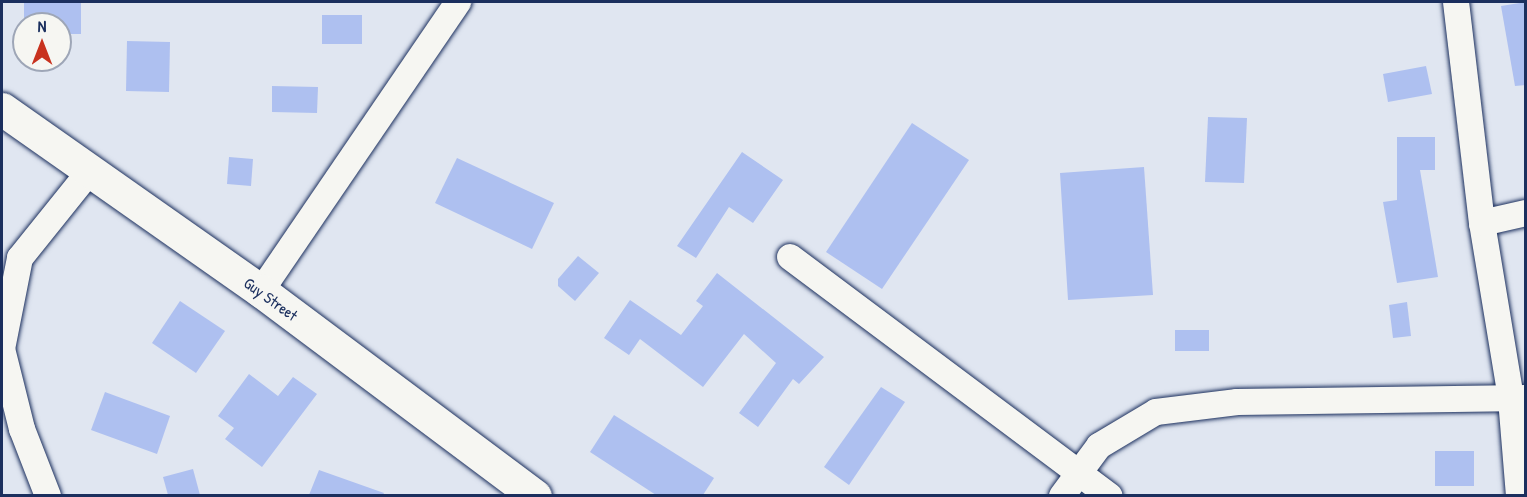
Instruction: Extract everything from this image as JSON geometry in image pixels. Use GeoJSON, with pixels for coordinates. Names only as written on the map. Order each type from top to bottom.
{"type":"FeatureCollection","features":[{"type":"Feature","properties":{"kind":"street"},"geometry":{"type":"LineString","coordinates":[[261,291],[458,2]]}},
{"type":"Feature","properties":{"kind":"street"},"geometry":{"type":"LineString","coordinates":[[1456,2],[1482,222],[1518,398],[1519,495]]}},
{"type":"Feature","properties":{"kind":"street","name":"Guy Street"},"geometry":{"type":"LineString","coordinates":[[2,109],[261,291],[535,495]]}},
{"type":"Feature","properties":{"kind":"street"},"geometry":{"type":"LineString","coordinates":[[48,495],[22,429],[2,349],[20,258],[90,171]]}},
{"type":"Feature","properties":{"kind":"street"},"geometry":{"type":"LineString","coordinates":[[1482,222],[1526,213]]}},
{"type":"Feature","properties":{"kind":"street"},"geometry":{"type":"LineString","coordinates":[[790,257],[1110,495]]}},
{"type":"Feature","properties":{"kind":"street"},"geometry":{"type":"LineString","coordinates":[[1062,495],[1098,446],[1156,412],[1237,402],[1518,398]]}},
{"type":"Feature","properties":{"kind":"building"},"geometry":{"type":"Polygon","coordinates":[[[24,2],[81,2],[81,34],[72,34],[72,12],[24,12],[24,2]]]}},
{"type":"Feature","properties":{"kind":"building"},"geometry":{"type":"Polygon","coordinates":[[[1526,2],[1526,85],[1515,86],[1501,6],[1526,2]]]}},
{"type":"Feature","properties":{"kind":"building"},"geometry":{"type":"Polygon","coordinates":[[[322,15],[362,15],[362,44],[322,44],[322,15]]]}},
{"type":"Feature","properties":{"kind":"building"},"geometry":{"type":"Polygon","coordinates":[[[127,41],[170,42],[169,92],[126,91],[127,41]]]}},
{"type":"Feature","properties":{"kind":"building"},"geometry":{"type":"Polygon","coordinates":[[[1426,66],[1432,94],[1388,102],[1383,74],[1426,66]]]}},
{"type":"Feature","properties":{"kind":"building"},"geometry":{"type":"Polygon","coordinates":[[[272,86],[318,87],[317,113],[272,112],[272,86]]]}},
{"type":"Feature","properties":{"kind":"building"},"geometry":{"type":"Polygon","coordinates":[[[1208,117],[1247,118],[1244,183],[1205,182],[1208,117]]]}},
{"type":"Feature","properties":{"kind":"building"},"geometry":{"type":"Polygon","coordinates":[[[912,123],[969,160],[882,289],[826,252],[912,123]]]}},
{"type":"Feature","properties":{"kind":"building"},"geometry":{"type":"Polygon","coordinates":[[[1397,137],[1435,137],[1435,170],[1420,170],[1438,277],[1397,283],[1383,202],[1397,200],[1397,137]]]}},
{"type":"Feature","properties":{"kind":"building"},"geometry":{"type":"Polygon","coordinates":[[[742,152],[783,180],[753,223],[729,207],[696,258],[677,246],[742,152]]]}},
{"type":"Feature","properties":{"kind":"building"},"geometry":{"type":"Polygon","coordinates":[[[229,157],[253,159],[251,186],[227,184],[229,157]]]}},
{"type":"Feature","properties":{"kind":"building"},"geometry":{"type":"Polygon","coordinates":[[[457,158],[554,203],[532,249],[435,203],[457,158]]]}},
{"type":"Feature","properties":{"kind":"building"},"geometry":{"type":"Polygon","coordinates":[[[1144,167],[1153,295],[1068,300],[1060,173],[1144,167]]]}},
{"type":"Feature","properties":{"kind":"building"},"geometry":{"type":"Polygon","coordinates":[[[578,256],[599,273],[575,301],[558,286],[558,279],[578,256]]]}},
{"type":"Feature","properties":{"kind":"building"},"geometry":{"type":"Polygon","coordinates":[[[717,273],[824,357],[799,384],[793,379],[758,427],[739,413],[776,363],[744,334],[703,387],[640,339],[629,355],[604,338],[630,300],[681,335],[703,306],[696,301],[717,273]]]}},
{"type":"Feature","properties":{"kind":"building"},"geometry":{"type":"Polygon","coordinates":[[[180,301],[225,331],[196,373],[152,343],[180,301]]]}},
{"type":"Feature","properties":{"kind":"building"},"geometry":{"type":"Polygon","coordinates":[[[1407,302],[1411,336],[1393,338],[1389,305],[1407,302]]]}},
{"type":"Feature","properties":{"kind":"building"},"geometry":{"type":"Polygon","coordinates":[[[1175,330],[1209,330],[1209,351],[1175,351],[1175,330]]]}},
{"type":"Feature","properties":{"kind":"building"},"geometry":{"type":"Polygon","coordinates":[[[249,374],[278,396],[293,377],[317,394],[262,467],[225,439],[234,428],[218,416],[249,374]]]}},
{"type":"Feature","properties":{"kind":"building"},"geometry":{"type":"Polygon","coordinates":[[[881,387],[905,402],[849,485],[824,467],[881,387]]]}},
{"type":"Feature","properties":{"kind":"building"},"geometry":{"type":"Polygon","coordinates":[[[105,392],[170,416],[157,454],[91,430],[105,392]]]}},
{"type":"Feature","properties":{"kind":"building"},"geometry":{"type":"Polygon","coordinates":[[[614,415],[714,478],[703,495],[656,495],[590,452],[614,415]]]}},
{"type":"Feature","properties":{"kind":"building"},"geometry":{"type":"Polygon","coordinates":[[[1435,451],[1474,451],[1474,486],[1435,486],[1435,451]]]}},
{"type":"Feature","properties":{"kind":"building"},"geometry":{"type":"Polygon","coordinates":[[[193,469],[200,495],[168,495],[163,477],[193,469]]]}},
{"type":"Feature","properties":{"kind":"building"},"geometry":{"type":"Polygon","coordinates":[[[319,470],[384,493],[383,495],[309,495],[319,470]]]}}]}
